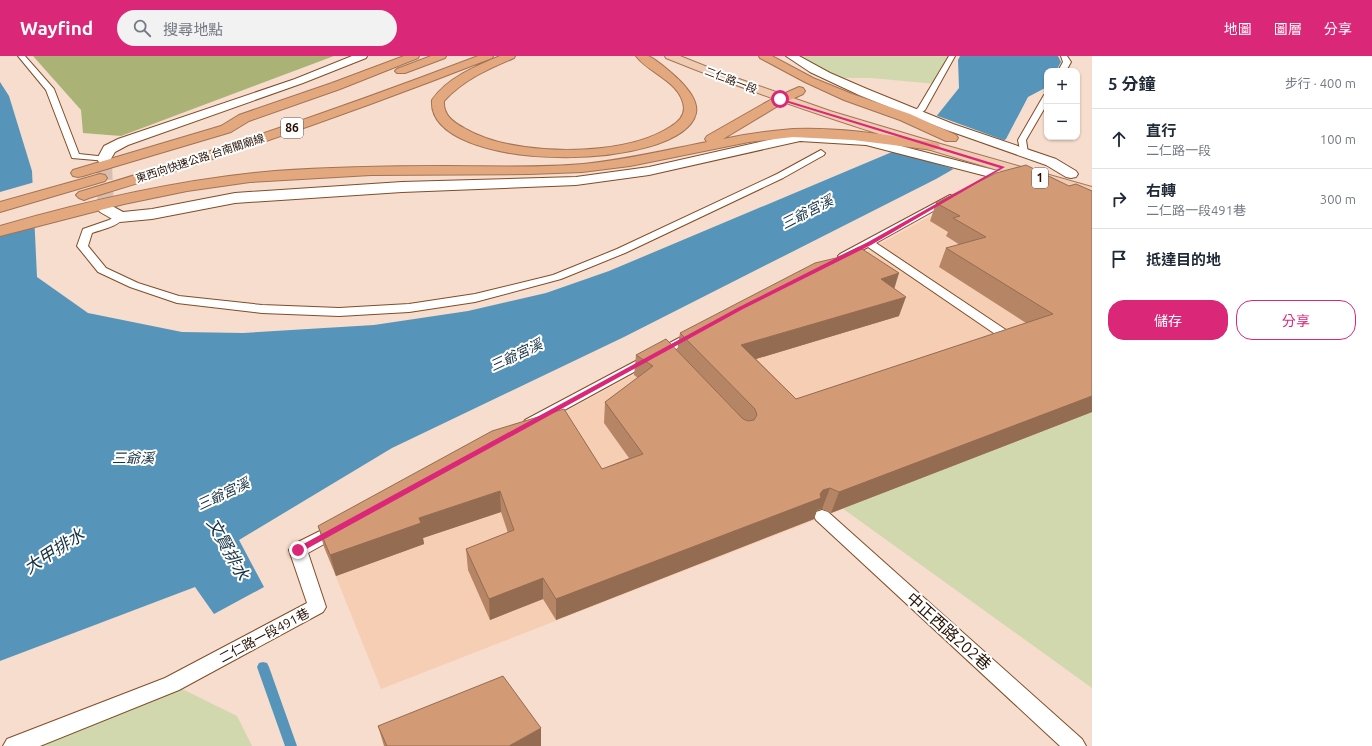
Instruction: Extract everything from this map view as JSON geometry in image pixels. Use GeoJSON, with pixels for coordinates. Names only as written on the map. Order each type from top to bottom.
{"type":"FeatureCollection","features":[{"type":"Feature","properties":{"kind":"highway"},"geometry":{"type":"LineString","coordinates":[[0,231],[95,191],[226,129],[244,118],[336,86],[414,56]]}},
{"type":"Feature","properties":{"kind":"highway"},"geometry":{"type":"LineString","coordinates":[[226,129],[332,95],[441,56]]}},
{"type":"Feature","properties":{"kind":"highway","name":"東西向快速公路 台南關廟線"},"geometry":{"type":"LineString","coordinates":[[0,207],[95,191],[465,56]]}},
{"type":"Feature","properties":{"kind":"highway","name":"東西向快速公路 台南關廟線"},"geometry":{"type":"LineString","coordinates":[[0,220],[236,147],[420,83],[488,56]]}},
{"type":"Feature","properties":{"kind":"highway"},"geometry":{"type":"LineString","coordinates":[[510,56],[463,78],[447,90],[438,100],[438,109],[444,120],[455,130],[474,139],[497,146],[525,151],[557,154],[616,150],[637,145],[660,138],[677,128],[688,119],[690,108],[687,97],[680,86],[641,56]]}},
{"type":"Feature","properties":{"kind":"highway"},"geometry":{"type":"LineString","coordinates":[[764,56],[809,80],[848,97],[910,115]]}},
{"type":"Feature","properties":{"kind":"highway"},"geometry":{"type":"LineString","coordinates":[[669,154],[711,139],[728,131],[780,99],[803,92]]}},
{"type":"Feature","properties":{"kind":"highway"},"geometry":{"type":"LineString","coordinates":[[0,197],[95,191],[177,189],[249,178],[379,171],[582,168],[626,162],[780,134],[803,133],[873,136]]}},
{"type":"Feature","properties":{"kind":"main road","name":"二仁路一段"},"geometry":{"type":"LineString","coordinates":[[670,56],[873,136],[933,146],[994,165],[1092,192]]}},
{"type":"Feature","properties":{"kind":"main road"},"geometry":{"type":"LineString","coordinates":[[785,86],[803,92]]}},
{"type":"Feature","properties":{"kind":"main road","name":"二仁路一段"},"geometry":{"type":"LineString","coordinates":[[822,98],[910,115],[951,138],[994,165],[1071,174],[1092,180]]}},
{"type":"Feature","properties":{"kind":"street"},"geometry":{"type":"LineString","coordinates":[[104,159],[109,149],[123,142],[284,86],[362,56]]}},
{"type":"Feature","properties":{"kind":"street"},"geometry":{"type":"LineString","coordinates":[[791,56],[807,66],[910,115],[994,165]]}},
{"type":"Feature","properties":{"kind":"street"},"geometry":{"type":"LineString","coordinates":[[95,191],[120,217],[152,214],[236,198],[402,187],[576,181],[649,171],[800,137],[873,136],[994,165],[1024,153],[1051,162],[1071,174]]}},
{"type":"Feature","properties":{"kind":"lane"},"geometry":{"type":"LineString","coordinates":[[21,56],[50,89],[75,156],[104,159]]}},
{"type":"Feature","properties":{"kind":"lane"},"geometry":{"type":"LineString","coordinates":[[910,115],[952,56]]}},
{"type":"Feature","properties":{"kind":"lane"},"geometry":{"type":"LineString","coordinates":[[1064,56],[1067,62],[1064,68]]}},
{"type":"Feature","properties":{"kind":"lane"},"geometry":{"type":"LineString","coordinates":[[1024,153],[1022,140],[1044,102]]}},
{"type":"Feature","properties":{"kind":"lane"},"geometry":{"type":"LineString","coordinates":[[120,217],[113,222],[87,232],[82,246],[102,270],[134,285],[177,299],[262,309],[338,312],[409,308],[475,298],[557,277],[621,251],[780,176],[821,153]]}},
{"type":"Feature","properties":{"kind":"lane"},"geometry":{"type":"LineString","coordinates":[[834,261],[869,244],[960,193]]}},
{"type":"Feature","properties":{"kind":"lane"},"geometry":{"type":"LineString","coordinates":[[869,244],[1005,335]]}},
{"type":"Feature","properties":{"kind":"lane"},"geometry":{"type":"LineString","coordinates":[[520,429],[706,327]]}},
{"type":"Feature","properties":{"kind":"lane"},"geometry":{"type":"LineString","coordinates":[[665,350],[676,361]]}},
{"type":"Feature","properties":{"kind":"lane","name":"中正西路202巷"},"geometry":{"type":"LineString","coordinates":[[822,516],[1075,746]]}},
{"type":"Feature","properties":{"kind":"lane","name":"二仁路一段491巷"},"geometry":{"type":"LineString","coordinates":[[14,746],[172,684],[317,607],[298,550],[347,523]]}},
{"type":"Feature","properties":{"kind":"shaded area"},"geometry":{"type":"Polygon","coordinates":[[[1001,177],[1092,412],[381,689],[324,547],[487,454],[666,357],[811,282],[1001,177]]]}},
{"type":"Feature","properties":{"kind":"green space"},"geometry":{"type":"Polygon","coordinates":[[[33,56],[334,56],[121,136],[83,133],[81,110],[33,56]]]}},
{"type":"Feature","properties":{"kind":"green space"},"geometry":{"type":"Polygon","coordinates":[[[799,56],[952,56],[936,84],[871,78],[840,78],[799,56]]]}},
{"type":"Feature","properties":{"kind":"green space"},"geometry":{"type":"Polygon","coordinates":[[[1092,412],[1092,688],[842,508],[1092,412]]]}},
{"type":"Feature","properties":{"kind":"green space"},"geometry":{"type":"Polygon","coordinates":[[[172,684],[237,716],[252,746],[14,746],[172,684]]]}},
{"type":"Feature","properties":{"kind":"water","name":"三爺溪"},"geometry":{"type":"Polygon","coordinates":[[[960,56],[1058,56],[1061,62],[1058,68],[1044,68],[1044,89],[1028,97],[1006,139],[936,179],[624,337],[392,448],[239,540],[264,587],[214,614],[195,587],[0,661],[0,82],[9,96],[32,171],[37,277],[88,313],[182,332],[243,333],[374,325],[468,311],[546,293],[609,271],[892,152],[935,118],[959,88],[958,60],[960,56]]]}},
{"type":"Feature","properties":{"kind":"pier"},"geometry":{"type":"Polygon","coordinates":[[[935,115],[1006,141],[957,170],[892,150],[935,115]]]}},
{"type":"Feature","properties":{"kind":"pier"},"geometry":{"type":"Polygon","coordinates":[[[35,182],[37,225],[0,236],[0,192],[35,182]]]}},
{"type":"Feature","properties":{"kind":"building"},"geometry":{"type":"Polygon","coordinates":[[[1026,165],[1069,186],[1076,184],[1092,191],[1092,396],[839,492],[830,488],[823,490],[820,494],[821,498],[556,599],[543,578],[489,599],[466,549],[514,530],[500,491],[419,518],[421,523],[330,555],[318,526],[492,431],[564,409],[602,469],[643,454],[605,402],[653,366],[636,355],[666,339],[743,419],[748,421],[754,420],[757,415],[755,409],[680,333],[815,263],[836,258],[859,247],[899,273],[881,279],[906,297],[741,345],[796,399],[1053,314],[946,248],[986,237],[953,218],[960,216],[936,203],[996,173],[1026,165]]]}},
{"type":"Feature","properties":{"kind":"building"},"geometry":{"type":"Polygon","coordinates":[[[503,676],[541,728],[509,746],[387,746],[378,726],[503,676]]]}},
{"type":"Feature","properties":{"kind":"waterway","name":"文賢排水"},"geometry":{"type":"LineString","coordinates":[[263,667],[291,746]]}},
{"type":"Feature","properties":{"kind":"tunnel"},"geometry":{"type":"LineString","coordinates":[[104,159],[104,164]]}},
{"type":"Feature","properties":{"kind":"tunnel"},"geometry":{"type":"LineString","coordinates":[[104,164],[106,209]]}},
{"type":"Feature","properties":{"kind":"route"},"geometry":{"type":"LineString","coordinates":[[298,550],[741,308],[869,244],[994,174],[1003,167],[989,164],[780,99]]}},
{"type":"Feature","properties":{"kind":"water label","name":"三爺宮溪"},"geometry":{"type":"Point","coordinates":[807,212]}},
{"type":"Feature","properties":{"kind":"water label","name":"三爺宮溪"},"geometry":{"type":"Point","coordinates":[516,355]}},
{"type":"Feature","properties":{"kind":"water label","name":"三爺宮溪"},"geometry":{"type":"Point","coordinates":[223,494]}},
{"type":"Feature","properties":{"kind":"water label","name":"大甲排水"},"geometry":{"type":"Point","coordinates":[54,551]}}]}
